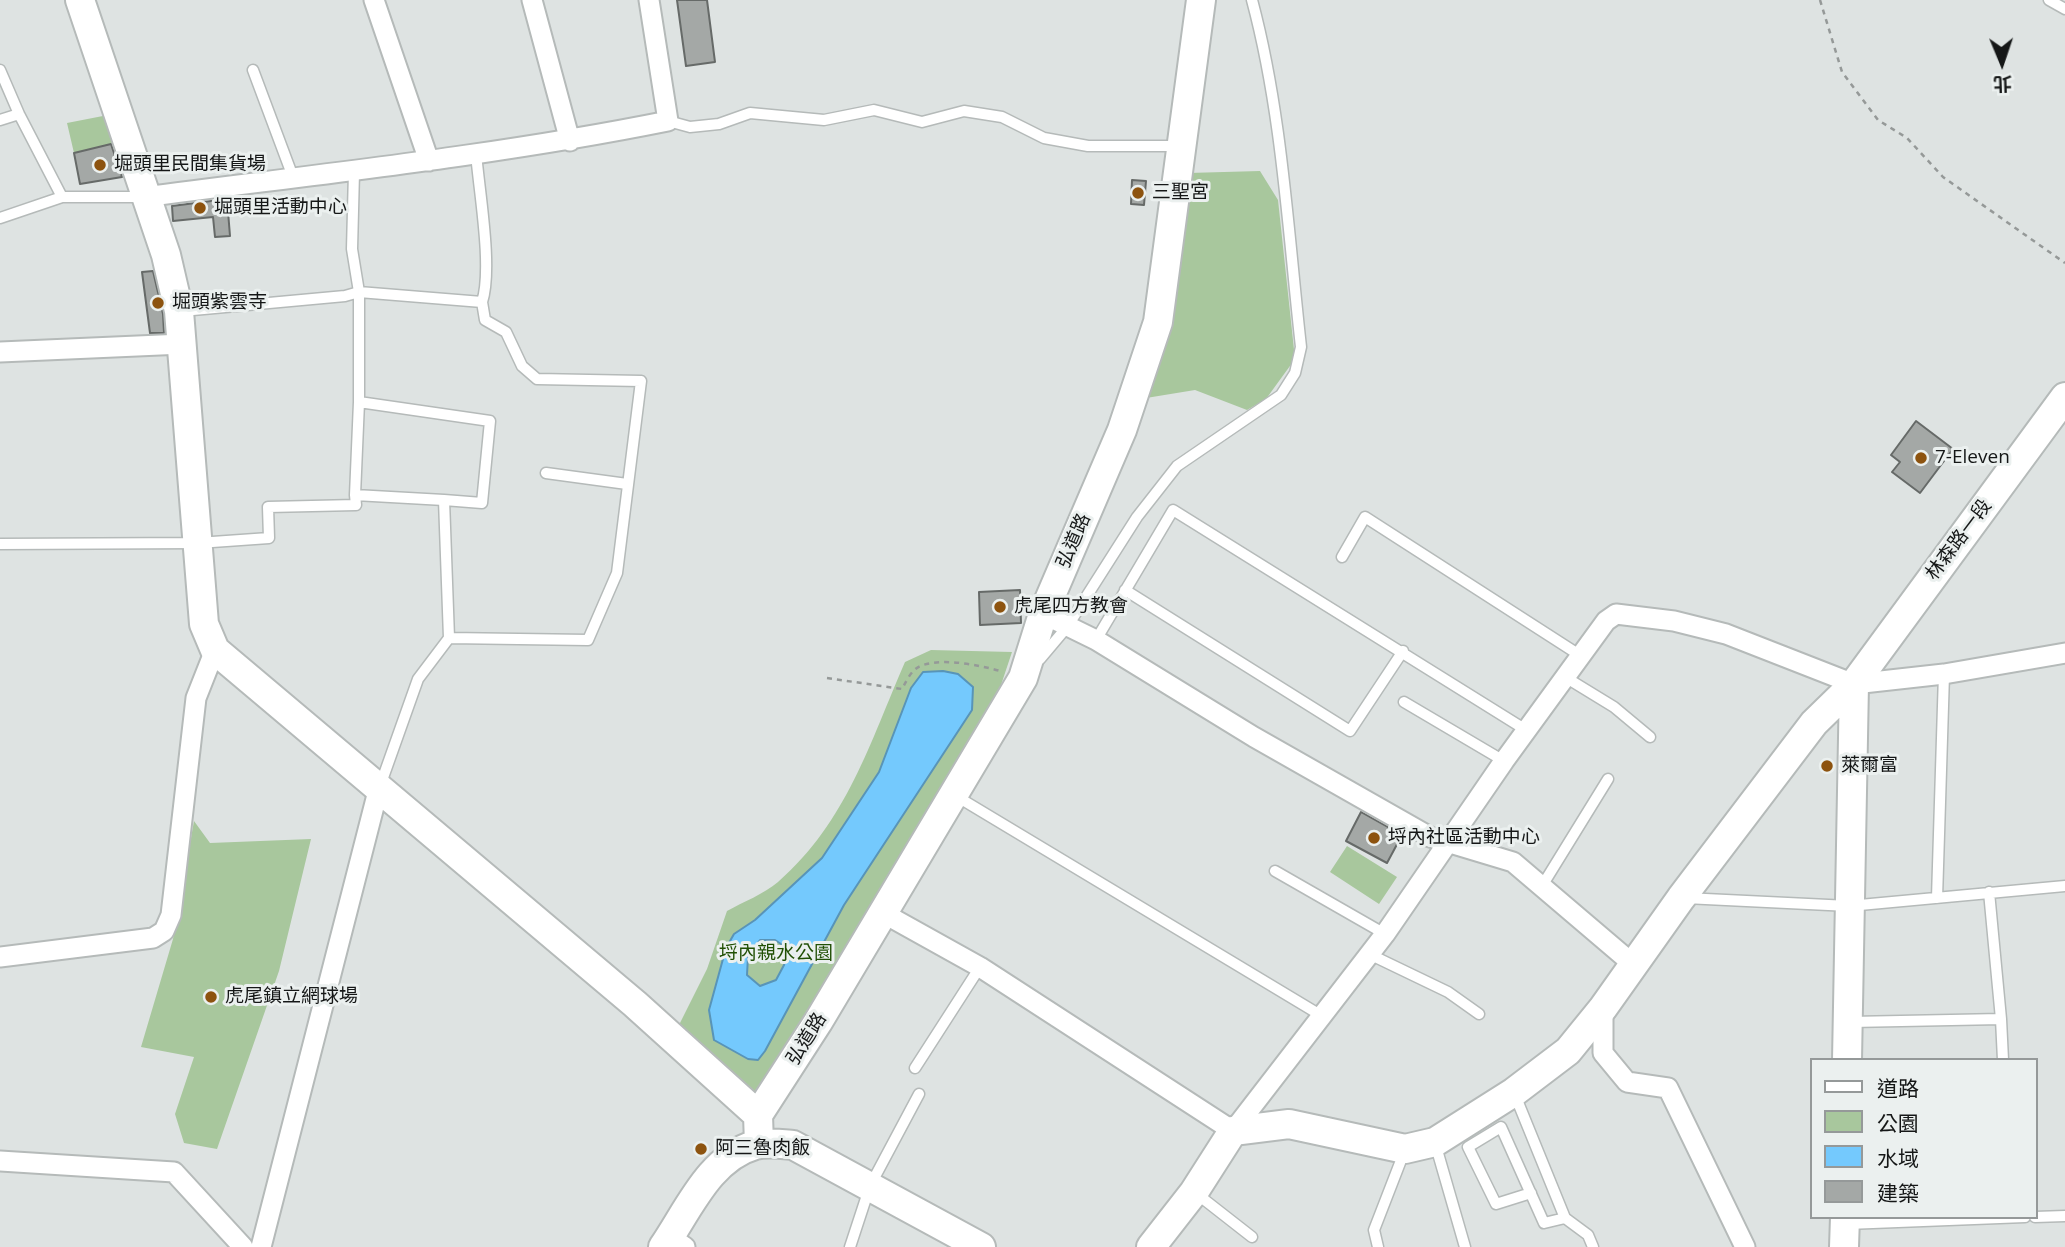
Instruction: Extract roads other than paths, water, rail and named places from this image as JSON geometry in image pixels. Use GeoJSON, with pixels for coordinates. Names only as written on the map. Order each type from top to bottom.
{"type":"FeatureCollection","features":[{"type":"Feature","properties":{"kind":"street"},"geometry":{"type":"LineString","coordinates":[[80,0],[144,197],[166,255],[179,311],[204,624],[215,650],[635,1004],[758,1115],[759,1144]]}},
{"type":"Feature","properties":{"kind":"street"},"geometry":{"type":"LineString","coordinates":[[374,0],[429,160]]}},
{"type":"Feature","properties":{"kind":"street"},"geometry":{"type":"LineString","coordinates":[[532,0],[570,141]]}},
{"type":"Feature","properties":{"kind":"street"},"geometry":{"type":"LineString","coordinates":[[144,197],[293,177],[354,173],[570,141],[668,121],[649,0]]}},
{"type":"Feature","properties":{"kind":"street","name":"弘道路"},"geometry":{"type":"LineString","coordinates":[[758,1115],[954,795],[1055,620],[1158,322],[1201,0]]}},
{"type":"Feature","properties":{"kind":"street"},"geometry":{"type":"LineString","coordinates":[[0,352],[183,344]]}},
{"type":"Feature","properties":{"kind":"street","name":"林森路一段"},"geometry":{"type":"LineString","coordinates":[[1405,1149],[1435,1142],[1514,1092],[1568,1051],[1603,1008],[1681,898],[1814,723],[1854,684],[2065,397]]}},
{"type":"Feature","properties":{"kind":"street"},"geometry":{"type":"LineString","coordinates":[[1151,1247],[1194,1192],[1233,1131],[1385,934],[1449,844],[1503,761],[1606,621],[1616,614],[1630,614],[1726,634],[1854,684],[1944,674],[2065,653]]}},
{"type":"Feature","properties":{"kind":"street"},"geometry":{"type":"LineString","coordinates":[[1055,620],[1096,640],[1254,737],[1430,837],[1513,862],[1634,965]]}},
{"type":"Feature","properties":{"kind":"street"},"geometry":{"type":"LineString","coordinates":[[0,957],[153,938],[164,931],[172,915],[196,698],[215,650]]}},
{"type":"Feature","properties":{"kind":"street"},"geometry":{"type":"LineString","coordinates":[[1847,1058],[1854,684]]}},
{"type":"Feature","properties":{"kind":"street"},"geometry":{"type":"LineString","coordinates":[[261,1247],[379,787]]}},
{"type":"Feature","properties":{"kind":"street"},"geometry":{"type":"LineString","coordinates":[[883,913],[980,967],[1233,1131],[1289,1124],[1405,1149]]}},
{"type":"Feature","properties":{"kind":"street"},"geometry":{"type":"LineString","coordinates":[[1603,1008],[1603,1053],[1627,1082],[1668,1088],[1745,1247]]}},
{"type":"Feature","properties":{"kind":"street"},"geometry":{"type":"LineString","coordinates":[[673,1244],[690,1201],[738,1151],[759,1144],[793,1145],[981,1247]]}},
{"type":"Feature","properties":{"kind":"street"},"geometry":{"type":"LineString","coordinates":[[0,1161],[174,1171],[243,1247]]}},
{"type":"Feature","properties":{"kind":"lane"},"geometry":{"type":"LineString","coordinates":[[1055,620],[1177,466],[1267,407],[1281,395],[1295,373],[1301,347],[1278,147],[1267,56],[1252,0]]}},
{"type":"Feature","properties":{"kind":"lane"},"geometry":{"type":"LineString","coordinates":[[2049,0],[2065,9]]}},
{"type":"Feature","properties":{"kind":"lane"},"geometry":{"type":"LineString","coordinates":[[0,70],[19,114],[62,197]]}},
{"type":"Feature","properties":{"kind":"lane"},"geometry":{"type":"LineString","coordinates":[[253,71],[293,177]]}},
{"type":"Feature","properties":{"kind":"lane"},"geometry":{"type":"LineString","coordinates":[[668,121],[690,127],[719,124],[750,113],[824,120],[874,110],[922,122],[964,111],[1002,117],[1044,138],[1088,146],[1182,145]]}},
{"type":"Feature","properties":{"kind":"lane"},"geometry":{"type":"LineString","coordinates":[[0,120],[19,114]]}},
{"type":"Feature","properties":{"kind":"lane"},"geometry":{"type":"LineString","coordinates":[[449,638],[588,640],[617,573],[641,381],[537,379],[522,366],[506,332],[485,320],[482,302],[485,292],[483,231],[476,153]]}},
{"type":"Feature","properties":{"kind":"lane"},"geometry":{"type":"LineString","coordinates":[[0,544],[198,543],[269,538],[268,507],[356,505],[359,292],[352,249],[354,173]]}},
{"type":"Feature","properties":{"kind":"lane"},"geometry":{"type":"LineString","coordinates":[[0,218],[62,197],[144,197]]}},
{"type":"Feature","properties":{"kind":"lane"},"geometry":{"type":"LineString","coordinates":[[179,311],[345,296],[359,292],[482,302]]}},
{"type":"Feature","properties":{"kind":"lane"},"geometry":{"type":"LineString","coordinates":[[355,495],[482,503],[490,421],[359,402]]}},
{"type":"Feature","properties":{"kind":"lane"},"geometry":{"type":"LineString","coordinates":[[546,473],[627,484]]}},
{"type":"Feature","properties":{"kind":"lane"},"geometry":{"type":"LineString","coordinates":[[379,787],[418,679],[449,638],[444,500]]}},
{"type":"Feature","properties":{"kind":"lane"},"geometry":{"type":"LineString","coordinates":[[1096,640],[1173,510],[1526,730]]}},
{"type":"Feature","properties":{"kind":"lane"},"geometry":{"type":"LineString","coordinates":[[1342,557],[1365,517],[1581,656]]}},
{"type":"Feature","properties":{"kind":"lane"},"geometry":{"type":"LineString","coordinates":[[1125,590],[1350,731],[1402,651]]}},
{"type":"Feature","properties":{"kind":"lane"},"geometry":{"type":"LineString","coordinates":[[1937,898],[1944,674]]}},
{"type":"Feature","properties":{"kind":"lane"},"geometry":{"type":"LineString","coordinates":[[1565,677],[1614,707],[1650,737]]}},
{"type":"Feature","properties":{"kind":"lane"},"geometry":{"type":"LineString","coordinates":[[1404,702],[1503,761]]}},
{"type":"Feature","properties":{"kind":"lane"},"geometry":{"type":"LineString","coordinates":[[1542,886],[1608,779]]}},
{"type":"Feature","properties":{"kind":"lane"},"geometry":{"type":"LineString","coordinates":[[954,795],[1322,1016]]}},
{"type":"Feature","properties":{"kind":"lane"},"geometry":{"type":"LineString","coordinates":[[1275,871],[1385,934]]}},
{"type":"Feature","properties":{"kind":"lane"},"geometry":{"type":"LineString","coordinates":[[1681,898],[1849,906],[2065,886]]}},
{"type":"Feature","properties":{"kind":"lane"},"geometry":{"type":"LineString","coordinates":[[1989,892],[2003,1058]]}},
{"type":"Feature","properties":{"kind":"lane"},"geometry":{"type":"LineString","coordinates":[[1369,954],[1448,992],[1479,1014]]}},
{"type":"Feature","properties":{"kind":"lane"},"geometry":{"type":"LineString","coordinates":[[915,1068],[980,967]]}},
{"type":"Feature","properties":{"kind":"lane"},"geometry":{"type":"LineString","coordinates":[[1847,1022],[2001,1019]]}},
{"type":"Feature","properties":{"kind":"lane"},"geometry":{"type":"LineString","coordinates":[[1514,1092],[1565,1218],[1588,1235],[1593,1247]]}},
{"type":"Feature","properties":{"kind":"lane"},"geometry":{"type":"LineString","coordinates":[[850,1247],[870,1186],[919,1094]]}},
{"type":"Feature","properties":{"kind":"lane"},"geometry":{"type":"LineString","coordinates":[[1531,1193],[1496,1204],[1468,1147],[1501,1127],[1531,1193],[1544,1223],[1565,1218]]}},
{"type":"Feature","properties":{"kind":"lane"},"geometry":{"type":"LineString","coordinates":[[1435,1142],[1465,1247]]}},
{"type":"Feature","properties":{"kind":"lane"},"geometry":{"type":"LineString","coordinates":[[1378,1247],[1374,1230],[1405,1149]]}},
{"type":"Feature","properties":{"kind":"lane"},"geometry":{"type":"LineString","coordinates":[[1194,1192],[1252,1237]]}},
{"type":"Feature","properties":{"kind":"lane"},"geometry":{"type":"LineString","coordinates":[[2037,1217],[2065,1216]]}},
{"type":"Feature","properties":{"kind":"lane"},"geometry":{"type":"LineString","coordinates":[[1844,1229],[1995,1219]]}},
{"type":"Feature","properties":{"kind":"water"},"geometry":{"type":"Polygon","coordinates":[[[943,671],[958,674],[973,687],[972,710],[844,905],[765,1051],[758,1060],[748,1059],[714,1040],[709,1010],[726,948],[734,934],[755,920],[822,858],[879,772],[911,688],[923,672],[943,671]],[[760,940],[748,956],[747,975],[760,986],[776,980],[784,965],[787,948],[775,940],[760,940]]]}},
{"type":"Feature","properties":{"kind":"place","name":"堀頭里民間集貨場"},"geometry":{"type":"Point","coordinates":[100,165]}},
{"type":"Feature","properties":{"kind":"place","name":"三聖宮"},"geometry":{"type":"Point","coordinates":[1138,193]}},
{"type":"Feature","properties":{"kind":"place","name":"堀頭里活動中心"},"geometry":{"type":"Point","coordinates":[200,208]}},
{"type":"Feature","properties":{"kind":"place","name":"堀頭紫雲寺"},"geometry":{"type":"Point","coordinates":[158,303]}},
{"type":"Feature","properties":{"kind":"place","name":"7-Eleven"},"geometry":{"type":"Point","coordinates":[1921,458]}},
{"type":"Feature","properties":{"kind":"place","name":"虎尾四方教會"},"geometry":{"type":"Point","coordinates":[1000,607]}},
{"type":"Feature","properties":{"kind":"place","name":"萊爾富"},"geometry":{"type":"Point","coordinates":[1827,766]}},
{"type":"Feature","properties":{"kind":"place","name":"埒內社區活動中心"},"geometry":{"type":"Point","coordinates":[1374,838]}},
{"type":"Feature","properties":{"kind":"place","name":"虎尾鎮立網球場"},"geometry":{"type":"Point","coordinates":[211,997]}},
{"type":"Feature","properties":{"kind":"place","name":"阿三魯肉飯"},"geometry":{"type":"Point","coordinates":[701,1149]}},
{"type":"Feature","properties":{"kind":"park label","name":"埒內親水公園"},"geometry":{"type":"Point","coordinates":[776,954]}}]}
